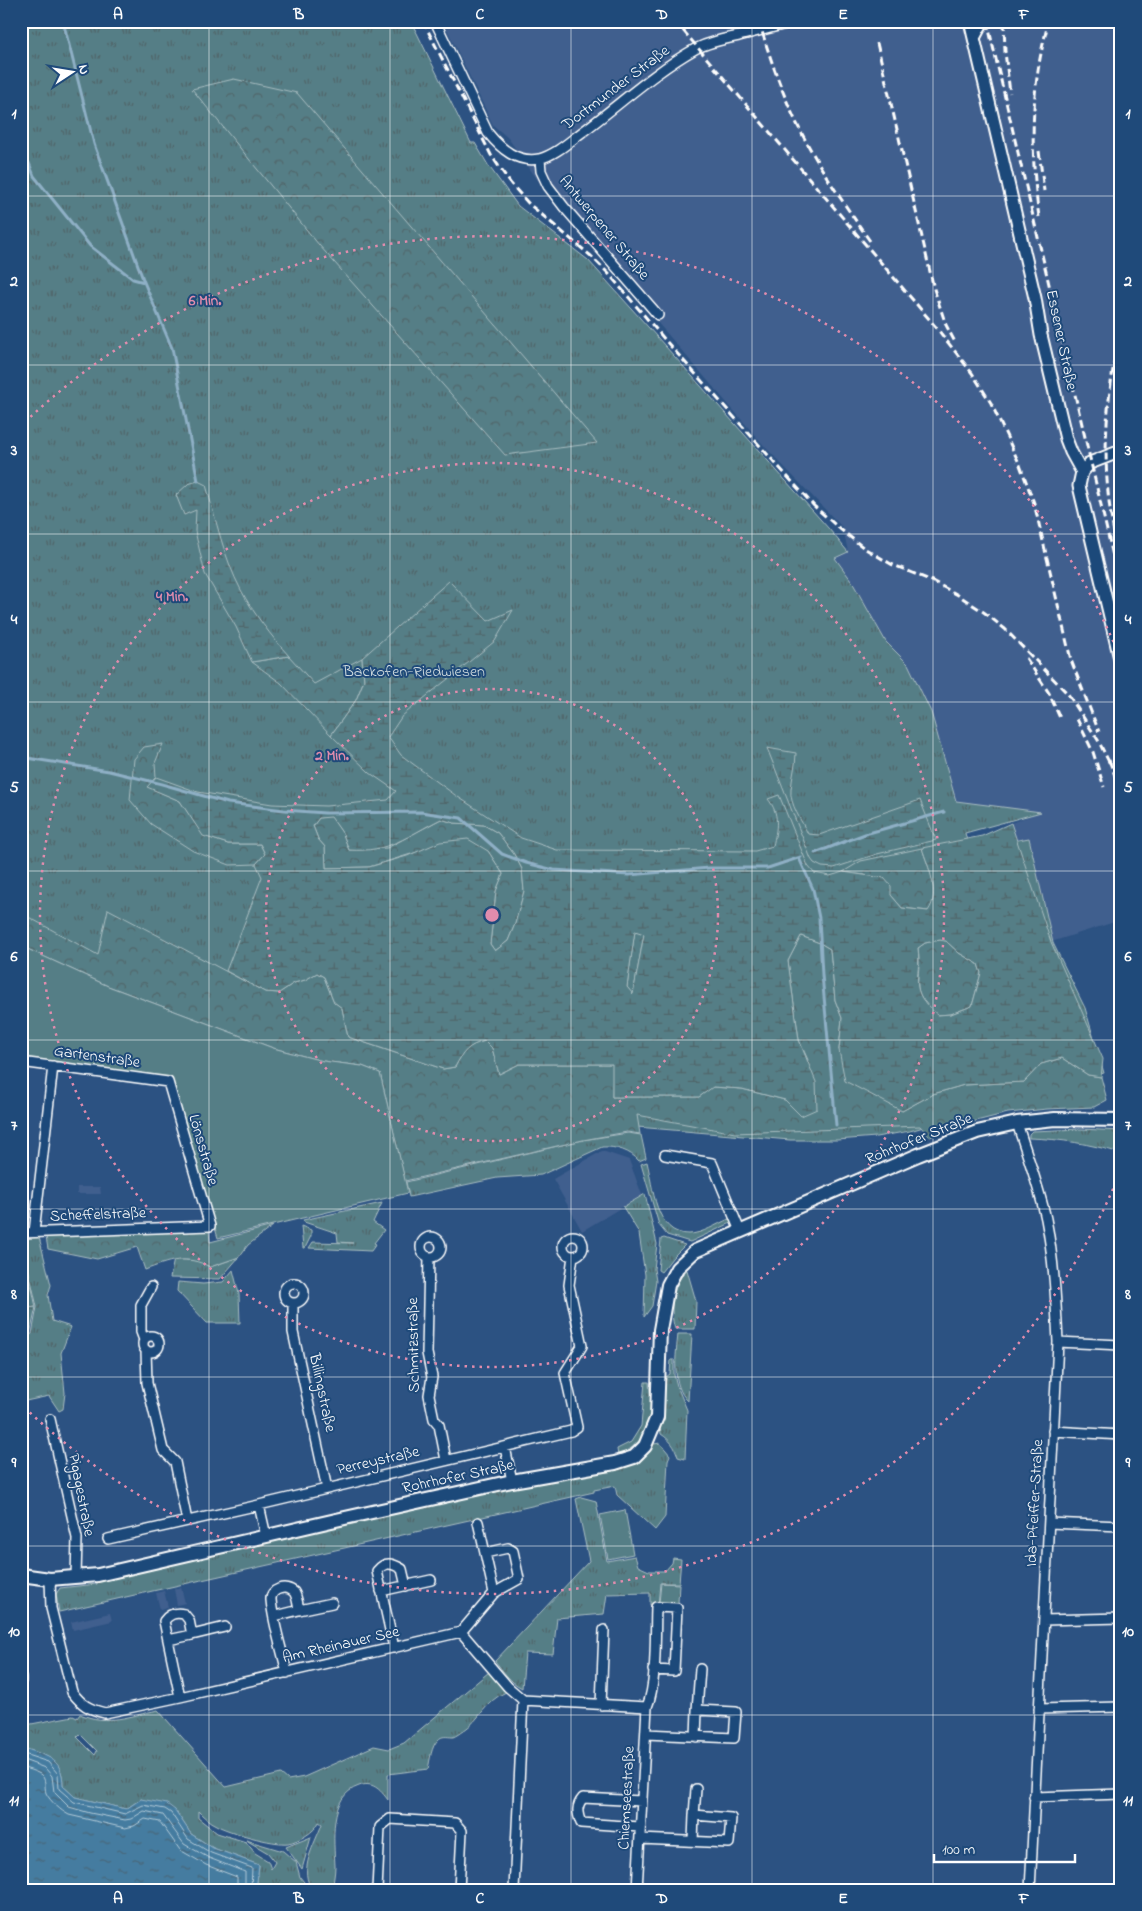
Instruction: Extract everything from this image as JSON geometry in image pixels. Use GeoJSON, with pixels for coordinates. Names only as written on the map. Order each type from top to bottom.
{"type":"FeatureCollection","features":[{"type":"Feature","properties":{"kind":"main road","name":"Rohrhofer Straße"},"geometry":{"type":"LineString","coordinates":[[21,1575],[50,1578],[98,1575],[512,1481],[615,1463],[634,1457],[645,1446],[657,1417],[660,1330],[670,1279],[685,1258],[694,1251],[949,1142],[977,1132],[1017,1123],[1055,1119],[1121,1120]]}},
{"type":"Feature","properties":{"kind":"street"},"geometry":{"type":"LineString","coordinates":[[434,21],[488,132],[499,147],[509,154],[526,159],[540,159]]}},
{"type":"Feature","properties":{"kind":"street","name":"Dortmunder Straße"},"geometry":{"type":"LineString","coordinates":[[540,159],[564,146],[672,62],[698,48],[714,42],[798,21]]}},
{"type":"Feature","properties":{"kind":"street","name":"Essener Straße"},"geometry":{"type":"LineString","coordinates":[[970,21],[1066,439],[1082,472],[1079,486],[1121,663]]}},
{"type":"Feature","properties":{"kind":"street"},"geometry":{"type":"LineString","coordinates":[[974,38],[982,21]]}},
{"type":"Feature","properties":{"kind":"street","name":"Antwerpener Straße"},"geometry":{"type":"LineString","coordinates":[[540,159],[541,171],[548,186],[658,315]]}},
{"type":"Feature","properties":{"kind":"street"},"geometry":{"type":"LineString","coordinates":[[1082,472],[1090,463],[1121,451]]}},
{"type":"Feature","properties":{"kind":"street","name":"Gartenstraße"},"geometry":{"type":"LineString","coordinates":[[21,1062],[168,1082]]}},
{"type":"Feature","properties":{"kind":"street","name":"Scheffelstraße"},"geometry":{"type":"LineString","coordinates":[[53,1066],[34,1232],[210,1226]]}},
{"type":"Feature","properties":{"kind":"street","name":"Lönsstraße"},"geometry":{"type":"LineString","coordinates":[[168,1082],[210,1226]]}},
{"type":"Feature","properties":{"kind":"street","name":"Ida-Pfeiffer-Straße"},"geometry":{"type":"LineString","coordinates":[[1017,1123],[1035,1177],[1046,1220],[1054,1271],[1058,1342],[1030,1890]]}},
{"type":"Feature","properties":{"kind":"street"},"geometry":{"type":"LineString","coordinates":[[665,1155],[712,1163],[740,1231]]}},
{"type":"Feature","properties":{"kind":"street"},"geometry":{"type":"LineString","coordinates":[[21,1233],[34,1232]]}},
{"type":"Feature","properties":{"kind":"street","name":"Perreystraße"},"geometry":{"type":"LineString","coordinates":[[108,1539],[571,1431],[577,1427],[565,1373],[582,1346],[569,1285],[573,1256]]}},
{"type":"Feature","properties":{"kind":"street","name":"Schmitzstraße"},"geometry":{"type":"LineString","coordinates":[[429,1257],[427,1352],[432,1376],[429,1395],[434,1419],[439,1425],[446,1460]]}},
{"type":"Feature","properties":{"kind":"street"},"geometry":{"type":"LineString","coordinates":[[152,1287],[141,1305],[141,1332],[144,1340],[143,1345],[146,1350],[147,1383],[163,1450],[175,1462],[187,1521]]}},
{"type":"Feature","properties":{"kind":"street","name":"Billingstraße"},"geometry":{"type":"LineString","coordinates":[[293,1303],[294,1332],[328,1489]]}},
{"type":"Feature","properties":{"kind":"street"},"geometry":{"type":"LineString","coordinates":[[144,1340],[148,1336],[158,1339],[158,1348],[153,1352],[146,1350]]}},
{"type":"Feature","properties":{"kind":"street"},"geometry":{"type":"LineString","coordinates":[[1058,1342],[1121,1345]]}},
{"type":"Feature","properties":{"kind":"street","name":"Pigagestraße"},"geometry":{"type":"LineString","coordinates":[[50,1419],[76,1538],[76,1577]]}},
{"type":"Feature","properties":{"kind":"street"},"geometry":{"type":"LineString","coordinates":[[1054,1431],[1121,1435]]}},
{"type":"Feature","properties":{"kind":"street"},"geometry":{"type":"LineString","coordinates":[[505,1447],[512,1481]]}},
{"type":"Feature","properties":{"kind":"street"},"geometry":{"type":"LineString","coordinates":[[259,1505],[266,1536]]}},
{"type":"Feature","properties":{"kind":"street"},"geometry":{"type":"LineString","coordinates":[[478,1522],[494,1593]]}},
{"type":"Feature","properties":{"kind":"street"},"geometry":{"type":"LineString","coordinates":[[1049,1523],[1121,1526]]}},
{"type":"Feature","properties":{"kind":"street"},"geometry":{"type":"LineString","coordinates":[[485,1553],[508,1548],[513,1551],[519,1578],[494,1593],[461,1632],[508,1687],[523,1700],[647,1707]]}},
{"type":"Feature","properties":{"kind":"street"},"geometry":{"type":"LineString","coordinates":[[394,1648],[377,1571],[381,1566],[394,1564],[402,1569],[406,1586]]}},
{"type":"Feature","properties":{"kind":"street","name":"Am Rheinauer See"},"geometry":{"type":"LineString","coordinates":[[50,1578],[51,1608],[72,1692],[80,1704],[105,1713],[461,1632]]}},
{"type":"Feature","properties":{"kind":"street"},"geometry":{"type":"LineString","coordinates":[[381,1591],[431,1580]]}},
{"type":"Feature","properties":{"kind":"street"},"geometry":{"type":"LineString","coordinates":[[287,1673],[271,1598],[274,1592],[281,1588],[288,1588],[295,1594],[299,1610]]}},
{"type":"Feature","properties":{"kind":"street"},"geometry":{"type":"LineString","coordinates":[[275,1616],[332,1603]]}},
{"type":"Feature","properties":{"kind":"street","name":"Chiemseestraße"},"geometry":{"type":"LineString","coordinates":[[637,1890],[647,1707],[651,1696],[656,1607],[677,1608],[674,1671],[653,1670]]}},
{"type":"Feature","properties":{"kind":"street"},"geometry":{"type":"LineString","coordinates":[[180,1697],[164,1621],[168,1616],[177,1612],[184,1614],[189,1620],[192,1635]]}},
{"type":"Feature","properties":{"kind":"street"},"geometry":{"type":"LineString","coordinates":[[1044,1620],[1121,1618]]}},
{"type":"Feature","properties":{"kind":"street"},"geometry":{"type":"LineString","coordinates":[[168,1640],[225,1627]]}},
{"type":"Feature","properties":{"kind":"street"},"geometry":{"type":"LineString","coordinates":[[601,1705],[604,1630]]}},
{"type":"Feature","properties":{"kind":"street"},"geometry":{"type":"LineString","coordinates":[[696,1737],[700,1669]]}},
{"type":"Feature","properties":{"kind":"street"},"geometry":{"type":"LineString","coordinates":[[514,1890],[523,1700]]}},
{"type":"Feature","properties":{"kind":"street"},"geometry":{"type":"LineString","coordinates":[[1039,1709],[1121,1707]]}},
{"type":"Feature","properties":{"kind":"street"},"geometry":{"type":"LineString","coordinates":[[646,1734],[734,1738],[736,1712],[697,1710]]}},
{"type":"Feature","properties":{"kind":"street"},"geometry":{"type":"LineString","coordinates":[[692,1841],[696,1789]]}},
{"type":"Feature","properties":{"kind":"street"},"geometry":{"type":"LineString","coordinates":[[1034,1796],[1121,1794]]}},
{"type":"Feature","properties":{"kind":"street"},"geometry":{"type":"LineString","coordinates":[[640,1827],[581,1823],[577,1813],[578,1803],[583,1798],[642,1801]]}},
{"type":"Feature","properties":{"kind":"street"},"geometry":{"type":"LineString","coordinates":[[640,1839],[730,1843],[731,1818],[694,1815]]}},
{"type":"Feature","properties":{"kind":"street"},"geometry":{"type":"LineString","coordinates":[[377,1890],[380,1827],[390,1819],[455,1823],[462,1831],[459,1890]]}},
{"type":"Feature","properties":{"kind":"shaded area"},"geometry":{"type":"Polygon","coordinates":[[[443,21],[1121,21],[1121,920],[1051,942],[1011,823],[1039,812],[956,801],[931,712],[859,616],[831,560],[848,552],[843,528],[766,448],[537,179],[508,138],[493,125],[443,21]]]}},
{"type":"Feature","properties":{"kind":"shaded area"},"geometry":{"type":"Polygon","coordinates":[[[602,1151],[629,1160],[642,1195],[582,1231],[553,1179],[602,1151]]]}},
{"type":"Feature","properties":{"kind":"shaded area"},"geometry":{"type":"Polygon","coordinates":[[[77,1187],[100,1187],[101,1194],[77,1194],[77,1187]]]}},
{"type":"Feature","properties":{"kind":"shaded area"},"geometry":{"type":"Polygon","coordinates":[[[181,1587],[185,1603],[177,1605],[174,1589],[181,1587]]]}},
{"type":"Feature","properties":{"kind":"shaded area"},"geometry":{"type":"Polygon","coordinates":[[[164,1591],[168,1607],[160,1609],[156,1593],[164,1591]]]}},
{"type":"Feature","properties":{"kind":"shaded area"},"geometry":{"type":"Polygon","coordinates":[[[110,1613],[112,1621],[73,1630],[71,1622],[110,1613]]]}},
{"type":"Feature","properties":{"kind":"green space","name":"Backofen-Riedwiesen"},"geometry":{"type":"Polygon","coordinates":[[[21,21],[411,21],[471,143],[475,143],[488,165],[518,206],[588,260],[848,552],[835,558],[851,580],[886,642],[908,664],[931,712],[956,801],[1041,812],[965,833],[969,849],[1029,838],[1053,943],[1085,1008],[1104,1073],[910,1131],[876,1137],[837,1140],[790,1140],[519,1117],[21,944],[21,21]]]}},
{"type":"Feature","properties":{"kind":"green space"},"geometry":{"type":"Polygon","coordinates":[[[234,79],[297,93],[597,443],[505,455],[319,245],[192,89],[234,79]]]}},
{"type":"Feature","properties":{"kind":"green space"},"geometry":{"type":"Polygon","coordinates":[[[198,481],[206,485],[225,552],[241,590],[263,624],[289,656],[252,662],[236,627],[205,574],[195,531],[196,510],[184,515],[176,495],[188,484],[198,481]]]}},
{"type":"Feature","properties":{"kind":"green space"},"geometry":{"type":"Polygon","coordinates":[[[449,581],[488,621],[513,610],[495,641],[402,716],[388,737],[401,755],[455,795],[521,838],[557,850],[755,851],[773,846],[776,816],[768,799],[779,795],[808,866],[814,873],[830,876],[843,872],[884,878],[891,886],[891,895],[902,908],[928,911],[932,904],[933,888],[922,848],[982,836],[1011,823],[1051,942],[1103,1059],[1101,1077],[1088,1075],[1062,1058],[1041,1064],[1024,1082],[964,1085],[933,1094],[902,1111],[845,1081],[839,1050],[842,1018],[835,1000],[830,949],[801,936],[788,961],[799,1040],[816,1082],[817,1109],[801,1116],[785,1100],[742,1089],[713,1087],[699,1097],[612,1097],[612,1064],[519,1064],[499,1074],[492,1048],[485,1041],[467,1050],[455,1067],[443,1069],[348,1037],[342,1008],[334,1002],[324,977],[317,973],[305,980],[294,983],[279,993],[265,992],[226,971],[262,877],[256,864],[265,854],[260,844],[228,844],[203,836],[180,801],[147,787],[156,777],[198,792],[272,804],[326,806],[388,800],[396,791],[370,773],[331,735],[356,700],[364,680],[362,658],[449,581]],[[331,817],[319,818],[313,826],[318,839],[325,847],[326,868],[369,867],[407,856],[440,842],[468,839],[488,851],[503,874],[496,891],[490,944],[495,951],[508,941],[524,891],[522,869],[514,854],[498,833],[484,825],[454,823],[441,819],[387,846],[375,849],[349,850],[343,834],[331,817]],[[635,931],[627,987],[633,994],[644,934],[635,931]],[[940,940],[925,943],[918,948],[918,984],[922,998],[938,1015],[951,1014],[972,1006],[981,973],[978,964],[959,953],[946,941],[940,940]]]}},
{"type":"Feature","properties":{"kind":"green space"},"geometry":{"type":"Polygon","coordinates":[[[289,656],[314,684],[362,658],[364,680],[356,700],[331,735],[281,683],[252,662],[289,656]]]}},
{"type":"Feature","properties":{"kind":"green space"},"geometry":{"type":"Polygon","coordinates":[[[163,744],[155,763],[156,777],[148,787],[180,801],[204,836],[228,844],[260,844],[265,854],[256,864],[230,865],[193,851],[151,824],[130,800],[134,759],[144,747],[163,744]]]}},
{"type":"Feature","properties":{"kind":"green space"},"geometry":{"type":"Polygon","coordinates":[[[767,748],[796,753],[791,795],[794,806],[808,834],[819,835],[920,800],[936,840],[877,854],[834,868],[822,867],[814,863],[767,748]]]}},
{"type":"Feature","properties":{"kind":"green space"},"geometry":{"type":"Polygon","coordinates":[[[331,816],[343,834],[349,850],[387,848],[441,819],[454,823],[484,825],[498,833],[514,854],[522,869],[524,891],[508,941],[495,951],[490,944],[496,891],[503,874],[488,851],[424,850],[369,867],[326,868],[325,847],[318,839],[313,826],[319,818],[331,816]]]}},
{"type":"Feature","properties":{"kind":"green space"},"geometry":{"type":"Polygon","coordinates":[[[922,848],[934,888],[934,896],[929,911],[902,908],[891,895],[865,875],[843,872],[861,861],[922,848]]]}},
{"type":"Feature","properties":{"kind":"green space"},"geometry":{"type":"Polygon","coordinates":[[[108,909],[265,992],[279,993],[294,983],[305,980],[317,973],[324,977],[334,1002],[342,1008],[348,1037],[443,1069],[455,1067],[467,1050],[474,1044],[485,1041],[492,1048],[499,1074],[519,1064],[613,1064],[612,1097],[699,1097],[712,1087],[742,1089],[785,1100],[808,1060],[799,1040],[788,961],[801,936],[830,949],[835,1000],[842,1018],[839,1050],[902,1111],[933,1094],[964,1085],[1024,1082],[1041,1064],[1062,1058],[1088,1075],[1101,1077],[1107,1100],[1094,1107],[1008,1113],[964,1124],[930,1137],[920,1126],[735,1133],[637,1115],[640,1134],[627,1132],[583,1140],[405,1181],[380,1073],[362,1066],[323,1061],[273,1048],[108,986],[21,946],[21,913],[98,955],[108,909]]]}},
{"type":"Feature","properties":{"kind":"green space"},"geometry":{"type":"Polygon","coordinates":[[[635,930],[644,934],[633,995],[627,987],[635,930]]]}},
{"type":"Feature","properties":{"kind":"green space"},"geometry":{"type":"Polygon","coordinates":[[[940,940],[946,941],[959,953],[978,964],[981,973],[972,1006],[951,1014],[937,1015],[927,1006],[919,991],[918,948],[925,943],[940,940]]]}},
{"type":"Feature","properties":{"kind":"green space"},"geometry":{"type":"Polygon","coordinates":[[[21,946],[108,986],[273,1048],[323,1061],[362,1066],[380,1073],[408,1193],[218,1238],[174,1093],[166,1077],[21,1057],[21,946]]]}},
{"type":"Feature","properties":{"kind":"green space"},"geometry":{"type":"Polygon","coordinates":[[[1081,1129],[1121,1131],[1121,1153],[1075,1142],[1029,1138],[1029,1134],[1032,1131],[1081,1129]]]}},
{"type":"Feature","properties":{"kind":"green space"},"geometry":{"type":"Polygon","coordinates":[[[628,1133],[641,1135],[646,1158],[639,1161],[632,1154],[622,1150],[602,1147],[541,1175],[497,1178],[409,1197],[406,1182],[583,1140],[628,1133]]]}},
{"type":"Feature","properties":{"kind":"green space"},"geometry":{"type":"Polygon","coordinates":[[[647,1162],[654,1196],[662,1218],[669,1227],[678,1232],[694,1234],[729,1219],[731,1223],[690,1242],[667,1235],[659,1225],[641,1164],[647,1162]]]}},
{"type":"Feature","properties":{"kind":"green space"},"geometry":{"type":"Polygon","coordinates":[[[645,1194],[657,1244],[654,1269],[656,1281],[652,1306],[644,1317],[645,1275],[639,1233],[623,1207],[645,1194]]]}},
{"type":"Feature","properties":{"kind":"green space"},"geometry":{"type":"Polygon","coordinates":[[[382,1203],[373,1222],[384,1230],[374,1243],[376,1244],[371,1251],[309,1248],[313,1242],[353,1243],[338,1242],[337,1233],[304,1222],[303,1220],[382,1203]]]}},
{"type":"Feature","properties":{"kind":"green space"},"geometry":{"type":"Polygon","coordinates":[[[273,1226],[248,1245],[239,1257],[210,1267],[193,1261],[178,1260],[145,1270],[137,1247],[97,1259],[48,1249],[46,1237],[209,1231],[210,1242],[273,1226]]]}},
{"type":"Feature","properties":{"kind":"green space"},"geometry":{"type":"Polygon","coordinates":[[[301,1226],[311,1230],[311,1236],[305,1248],[303,1248],[301,1226]]]}},
{"type":"Feature","properties":{"kind":"green space"},"geometry":{"type":"Polygon","coordinates":[[[21,1237],[39,1237],[51,1285],[48,1295],[52,1321],[71,1327],[61,1353],[65,1393],[63,1409],[59,1411],[49,1396],[21,1402],[21,1339],[32,1334],[37,1307],[21,1237]]]}},
{"type":"Feature","properties":{"kind":"green space"},"geometry":{"type":"Polygon","coordinates":[[[664,1238],[685,1245],[661,1272],[658,1270],[661,1239],[664,1238]]]}},
{"type":"Feature","properties":{"kind":"green space"},"geometry":{"type":"Polygon","coordinates":[[[21,1252],[24,1252],[36,1307],[21,1309],[21,1252]]]}},
{"type":"Feature","properties":{"kind":"green space"},"geometry":{"type":"Polygon","coordinates":[[[239,1257],[220,1279],[170,1278],[174,1259],[199,1261],[210,1267],[239,1257]]]}},
{"type":"Feature","properties":{"kind":"green space"},"geometry":{"type":"Polygon","coordinates":[[[233,1270],[239,1294],[240,1323],[207,1323],[177,1291],[178,1282],[203,1284],[223,1282],[233,1270]]]}},
{"type":"Feature","properties":{"kind":"green space"},"geometry":{"type":"Polygon","coordinates":[[[687,1270],[696,1301],[695,1329],[675,1329],[672,1314],[673,1298],[678,1283],[687,1270]]]}},
{"type":"Feature","properties":{"kind":"green space"},"geometry":{"type":"Polygon","coordinates":[[[36,1307],[30,1334],[21,1338],[21,1309],[36,1307]]]}},
{"type":"Feature","properties":{"kind":"green space"},"geometry":{"type":"Polygon","coordinates":[[[678,1334],[692,1334],[688,1401],[679,1387],[677,1378],[678,1334]]]}},
{"type":"Feature","properties":{"kind":"green space"},"geometry":{"type":"Polygon","coordinates":[[[671,1360],[674,1360],[674,1375],[687,1410],[685,1459],[678,1457],[672,1444],[661,1434],[660,1427],[666,1377],[670,1374],[671,1360]]]}},
{"type":"Feature","properties":{"kind":"green space"},"geometry":{"type":"Polygon","coordinates":[[[645,1382],[649,1382],[652,1402],[650,1419],[639,1441],[618,1456],[617,1449],[631,1442],[641,1426],[645,1382]]]}},
{"type":"Feature","properties":{"kind":"green space"},"geometry":{"type":"Polygon","coordinates":[[[660,1443],[670,1455],[668,1460],[665,1517],[655,1530],[617,1495],[615,1486],[59,1612],[56,1594],[60,1588],[97,1584],[97,1580],[645,1453],[654,1444],[660,1443]]]}},
{"type":"Feature","properties":{"kind":"green space"},"geometry":{"type":"Polygon","coordinates":[[[581,1497],[596,1501],[607,1561],[635,1556],[638,1566],[649,1571],[665,1571],[672,1563],[673,1558],[681,1559],[679,1583],[660,1583],[658,1606],[650,1605],[650,1593],[607,1594],[604,1614],[557,1618],[553,1654],[525,1653],[522,1688],[510,1679],[495,1661],[589,1561],[576,1499],[581,1497]]]}},
{"type":"Feature","properties":{"kind":"green space"},"geometry":{"type":"Polygon","coordinates":[[[625,1510],[633,1554],[608,1559],[600,1515],[625,1510]]]}},
{"type":"Feature","properties":{"kind":"green space"},"geometry":{"type":"Polygon","coordinates":[[[661,1583],[679,1584],[678,1603],[659,1603],[661,1583]]]}},
{"type":"Feature","properties":{"kind":"green space"},"geometry":{"type":"Polygon","coordinates":[[[489,1672],[506,1692],[493,1700],[463,1731],[453,1737],[441,1737],[432,1750],[428,1769],[388,1774],[388,1800],[379,1789],[372,1785],[359,1786],[349,1791],[342,1799],[335,1820],[335,1869],[332,1890],[313,1890],[307,1874],[309,1857],[322,1824],[319,1822],[310,1833],[302,1838],[288,1843],[281,1843],[251,1837],[222,1828],[213,1824],[198,1811],[198,1818],[217,1833],[246,1842],[255,1853],[268,1861],[271,1869],[275,1862],[268,1853],[246,1840],[283,1851],[296,1862],[300,1877],[310,1890],[256,1890],[259,1865],[213,1848],[191,1834],[175,1810],[141,1799],[126,1809],[75,1797],[63,1786],[60,1769],[56,1763],[45,1756],[21,1747],[21,1726],[73,1716],[77,1718],[80,1714],[90,1718],[109,1720],[158,1710],[226,1787],[281,1774],[288,1780],[304,1777],[374,1746],[389,1749],[404,1743],[489,1672]],[[80,1734],[77,1737],[95,1755],[97,1751],[80,1734]]]}},
{"type":"Feature","properties":{"kind":"green space"},"geometry":{"type":"Polygon","coordinates":[[[311,1837],[302,1869],[286,1847],[311,1837]]]}},
{"type":"Feature","properties":{"kind":"water"},"geometry":{"type":"Polygon","coordinates":[[[21,1747],[45,1755],[56,1763],[60,1769],[63,1786],[75,1797],[126,1809],[141,1799],[167,1804],[175,1810],[191,1834],[213,1848],[259,1865],[256,1890],[21,1890],[21,1747]]]}},
{"type":"Feature","properties":{"kind":"waterway"},"geometry":{"type":"LineString","coordinates":[[63,21],[94,144],[144,282],[172,348],[198,481]]}},
{"type":"Feature","properties":{"kind":"waterway"},"geometry":{"type":"LineString","coordinates":[[21,157],[29,163],[34,176],[90,246],[133,279],[144,282]]}},
{"type":"Feature","properties":{"kind":"waterway"},"geometry":{"type":"LineString","coordinates":[[21,757],[109,771],[228,803],[325,813],[421,812],[461,818],[502,854],[526,863],[554,870],[629,875],[709,868],[768,868],[801,857]]}},
{"type":"Feature","properties":{"kind":"waterway"},"geometry":{"type":"LineString","coordinates":[[815,853],[865,834],[944,812]]}},
{"type":"Feature","properties":{"kind":"waterway"},"geometry":{"type":"LineString","coordinates":[[799,858],[813,889],[819,918],[822,975],[836,1125]]}},
{"type":"Feature","properties":{"kind":"railway"},"geometry":{"type":"LineString","coordinates":[[423,21],[491,155],[511,184],[529,204],[591,256],[608,273],[666,341],[814,506],[864,548],[891,564],[932,581],[958,595],[1005,629],[1068,694],[1098,740],[1111,766]]}},
{"type":"Feature","properties":{"kind":"railway"},"geometry":{"type":"LineString","coordinates":[[675,21],[935,326],[972,373],[991,403],[1020,465],[1034,503],[1071,660],[1099,732]]}},
{"type":"Feature","properties":{"kind":"railway"},"geometry":{"type":"LineString","coordinates":[[759,21],[776,74],[798,126],[841,199],[870,241]]}},
{"type":"Feature","properties":{"kind":"railway"},"geometry":{"type":"LineString","coordinates":[[987,21],[1121,590]]}},
{"type":"Feature","properties":{"kind":"railway"},"geometry":{"type":"LineString","coordinates":[[1004,21],[1005,52],[1010,93]]}},
{"type":"Feature","properties":{"kind":"railway"},"geometry":{"type":"LineString","coordinates":[[1039,217],[1033,143],[1035,94],[1038,69],[1049,21]]}},
{"type":"Feature","properties":{"kind":"railway"},"geometry":{"type":"LineString","coordinates":[[877,43],[934,289],[946,325],[956,344]]}},
{"type":"Feature","properties":{"kind":"railway"},"geometry":{"type":"LineString","coordinates":[[1039,151],[1044,191]]}},
{"type":"Feature","properties":{"kind":"railway"},"geometry":{"type":"LineString","coordinates":[[1114,532],[1107,481],[1106,455],[1109,404],[1121,328]]}},
{"type":"Feature","properties":{"kind":"railway"},"geometry":{"type":"LineString","coordinates":[[1026,658],[1049,693],[1060,718]]}},
{"type":"Feature","properties":{"kind":"railway"},"geometry":{"type":"LineString","coordinates":[[1077,719],[1093,752],[1104,787]]}},
{"type":"Feature","properties":{"kind":"railway"},"geometry":{"type":"LineString","coordinates":[[1109,760],[1121,791]]}}]}
